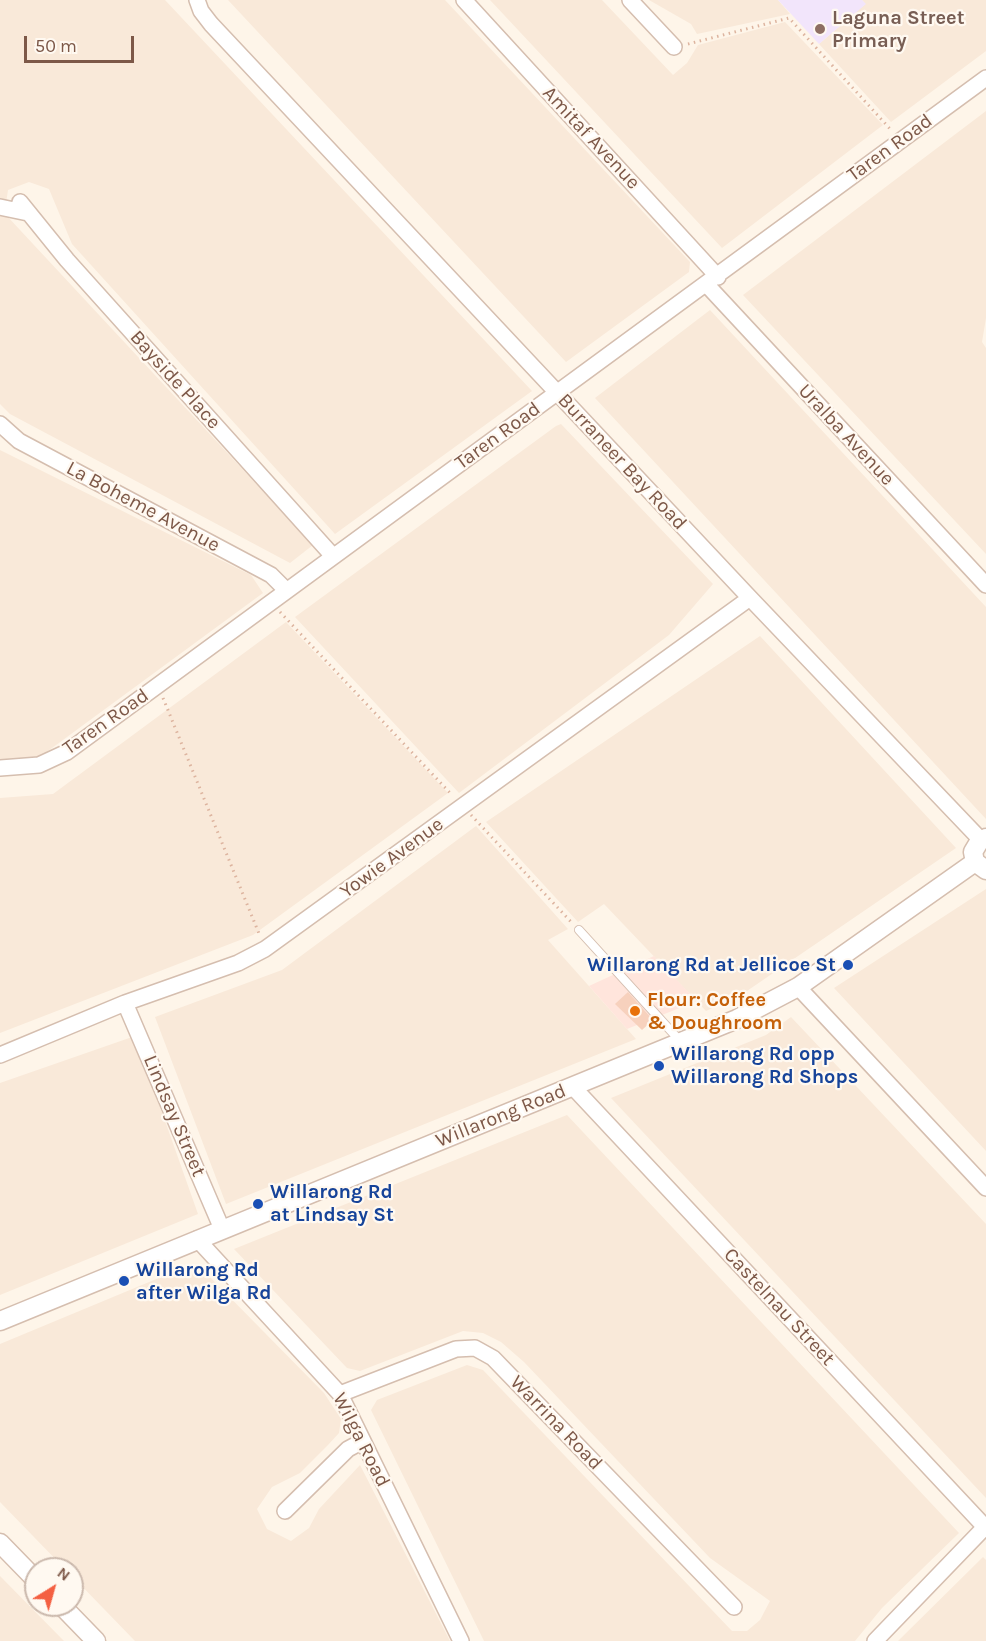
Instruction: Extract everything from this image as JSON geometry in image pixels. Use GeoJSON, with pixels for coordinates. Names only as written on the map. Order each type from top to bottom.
{"type":"FeatureCollection","features":[{"type":"Feature","properties":{"kind":"street","name":"Burraneer Bay Road"},"geometry":{"type":"LineString","coordinates":[[197,0],[201,11],[211,24],[750,598],[984,839]]}},
{"type":"Feature","properties":{"kind":"street","name":"Amitaf Avenue"},"geometry":{"type":"LineString","coordinates":[[464,0],[712,281]]}},
{"type":"Feature","properties":{"kind":"street"},"geometry":{"type":"LineString","coordinates":[[630,0],[674,47]]}},
{"type":"Feature","properties":{"kind":"street","name":"Taren Road"},"geometry":{"type":"LineString","coordinates":[[0,768],[39,765],[67,752],[332,555],[712,281],[986,78]]}},
{"type":"Feature","properties":{"kind":"street","name":"Bayside Place"},"geometry":{"type":"LineString","coordinates":[[0,207],[24,207],[67,260],[332,555]]}},
{"type":"Feature","properties":{"kind":"street","name":"Uralba Avenue"},"geometry":{"type":"LineString","coordinates":[[712,281],[986,585]]}},
{"type":"Feature","properties":{"kind":"street","name":"La Boheme Avenue"},"geometry":{"type":"LineString","coordinates":[[0,424],[19,441],[271,575],[286,590]]}},
{"type":"Feature","properties":{"kind":"street","name":"Yowie Avenue"},"geometry":{"type":"LineString","coordinates":[[0,1055],[125,1003],[238,963],[265,949],[750,598]]}},
{"type":"Feature","properties":{"kind":"street"},"geometry":{"type":"LineString","coordinates":[[981,866],[973,852],[984,839]]}},
{"type":"Feature","properties":{"kind":"street","name":"Willarong Road"},"geometry":{"type":"LineString","coordinates":[[0,1321],[738,1019],[798,987],[981,866]]}},
{"type":"Feature","properties":{"kind":"street"},"geometry":{"type":"LineString","coordinates":[[798,987],[986,1188]]}},
{"type":"Feature","properties":{"kind":"street","name":"Lindsay Street"},"geometry":{"type":"LineString","coordinates":[[125,1003],[222,1229]]}},
{"type":"Feature","properties":{"kind":"street","name":"Castelnau Street"},"geometry":{"type":"LineString","coordinates":[[573,1087],[986,1528]]}},
{"type":"Feature","properties":{"kind":"street","name":"Wilga Road"},"geometry":{"type":"LineString","coordinates":[[196,1239],[340,1394],[461,1641]]}},
{"type":"Feature","properties":{"kind":"street","name":"Warrina Road"},"geometry":{"type":"LineString","coordinates":[[340,1394],[456,1349],[475,1348],[493,1358],[734,1607]]}},
{"type":"Feature","properties":{"kind":"street"},"geometry":{"type":"LineString","coordinates":[[285,1511],[348,1449],[363,1441]]}},
{"type":"Feature","properties":{"kind":"street"},"geometry":{"type":"LineString","coordinates":[[875,1641],[986,1528]]}},
{"type":"Feature","properties":{"kind":"street"},"geometry":{"type":"LineString","coordinates":[[0,1543],[24,1568]]}},
{"type":"Feature","properties":{"kind":"street"},"geometry":{"type":"LineString","coordinates":[[73,1617],[96,1641]]}},
{"type":"Feature","properties":{"kind":"lane"},"geometry":{"type":"LineString","coordinates":[[579,930],[682,1042]]}},
{"type":"Feature","properties":{"kind":"path"},"geometry":{"type":"LineString","coordinates":[[674,47],[789,18],[900,140]]}},
{"type":"Feature","properties":{"kind":"path"},"geometry":{"type":"LineString","coordinates":[[271,602],[579,930]]}},
{"type":"Feature","properties":{"kind":"path"},"geometry":{"type":"LineString","coordinates":[[158,685],[265,949]]}},
{"type":"Feature","properties":{"kind":"shaded area"},"geometry":{"type":"Polygon","coordinates":[[[0,0],[165,0],[532,391],[335,534],[72,244],[49,189],[29,182],[8,190],[7,216],[313,545],[290,563],[10,414],[0,404],[0,0]]]}},
{"type":"Feature","properties":{"kind":"shaded area"},"geometry":{"type":"Polygon","coordinates":[[[228,0],[445,0],[690,262],[689,272],[566,362],[228,0]]]}},
{"type":"Feature","properties":{"kind":"shaded area"},"geometry":{"type":"Polygon","coordinates":[[[490,0],[602,0],[673,75],[687,63],[698,45],[785,22],[883,125],[722,248],[490,0]]]}},
{"type":"Feature","properties":{"kind":"shaded area"},"geometry":{"type":"Polygon","coordinates":[[[649,0],[778,0],[790,14],[697,34],[691,24],[649,0]]]}},
{"type":"Feature","properties":{"kind":"shaded area","name":"Laguna Street Primary"},"geometry":{"type":"Polygon","coordinates":[[[778,0],[862,0],[866,4],[819,44],[778,0]]]}},
{"type":"Feature","properties":{"kind":"shaded area"},"geometry":{"type":"Polygon","coordinates":[[[862,0],[986,0],[986,51],[891,122],[819,44],[865,4],[862,0]]]}},
{"type":"Feature","properties":{"kind":"shaded area"},"geometry":{"type":"Polygon","coordinates":[[[986,111],[986,318],[982,342],[986,348],[986,554],[743,295],[986,111]]]}},
{"type":"Feature","properties":{"kind":"shaded area"},"geometry":{"type":"Polygon","coordinates":[[[710,310],[986,607],[986,819],[595,398],[710,310]]]}},
{"type":"Feature","properties":{"kind":"shaded area"},"geometry":{"type":"Polygon","coordinates":[[[561,424],[713,584],[669,635],[459,793],[295,617],[561,424]]]}},
{"type":"Feature","properties":{"kind":"shaded area"},"geometry":{"type":"Polygon","coordinates":[[[0,450],[251,575],[263,593],[37,759],[0,762],[0,450]]]}},
{"type":"Feature","properties":{"kind":"shaded area"},"geometry":{"type":"Polygon","coordinates":[[[286,622],[448,793],[253,935],[0,1033],[0,798],[53,794],[286,622]]]}},
{"type":"Feature","properties":{"kind":"shaded area"},"geometry":{"type":"Polygon","coordinates":[[[760,636],[956,848],[744,993],[706,1011],[604,904],[578,922],[486,822],[760,636]]]}},
{"type":"Feature","properties":{"kind":"shaded area"},"geometry":{"type":"Polygon","coordinates":[[[476,826],[568,929],[548,940],[636,1039],[226,1204],[155,1017],[282,970],[476,826]]]}},
{"type":"Feature","properties":{"kind":"shaded area"},"geometry":{"type":"Polygon","coordinates":[[[986,889],[986,1151],[834,988],[986,889]]]}},
{"type":"Feature","properties":{"kind":"shaded area"},"geometry":{"type":"Polygon","coordinates":[[[654,956],[697,1001],[627,1029],[589,986],[654,956]]]}},
{"type":"Feature","properties":{"kind":"shaded area"},"geometry":{"type":"Polygon","coordinates":[[[791,1017],[986,1224],[986,1498],[611,1098],[766,1035],[791,1017]]]}},
{"type":"Feature","properties":{"kind":"shaded area"},"geometry":{"type":"Polygon","coordinates":[[[135,1036],[198,1214],[0,1295],[0,1083],[135,1036]]]}},
{"type":"Feature","properties":{"kind":"shaded area"},"geometry":{"type":"Polygon","coordinates":[[[567,1115],[959,1533],[882,1608],[855,1641],[484,1641],[371,1410],[377,1400],[467,1365],[483,1370],[732,1631],[747,1631],[760,1620],[770,1601],[710,1558],[524,1362],[501,1342],[483,1333],[463,1331],[360,1371],[347,1368],[234,1249],[567,1115]]]}},
{"type":"Feature","properties":{"kind":"shaded area"},"geometry":{"type":"Polygon","coordinates":[[[190,1265],[202,1269],[324,1393],[341,1419],[339,1433],[328,1445],[300,1473],[272,1487],[257,1509],[267,1529],[291,1541],[309,1528],[319,1509],[360,1465],[450,1641],[135,1641],[84,1588],[84,1557],[53,1557],[0,1502],[0,1344],[190,1265]]]}},
{"type":"Feature","properties":{"kind":"shaded area"},"geometry":{"type":"Polygon","coordinates":[[[983,1557],[986,1560],[986,1641],[898,1641],[983,1557]]]}},
{"type":"Feature","properties":{"kind":"shaded area"},"geometry":{"type":"Polygon","coordinates":[[[0,1576],[24,1600],[24,1617],[40,1617],[64,1641],[0,1641],[0,1576]]]}},
{"type":"Feature","properties":{"kind":"building","name":"Flour: Coffee & Doughroom"},"geometry":{"type":"Polygon","coordinates":[[[628,992],[653,1020],[642,1030],[615,1004],[628,992]]]}},
{"type":"Feature","properties":{"kind":"place","name":"Laguna Street Primary"},"geometry":{"type":"Point","coordinates":[820,29]}},
{"type":"Feature","properties":{"kind":"place","name":"Willarong Rd at Jellicoe St"},"geometry":{"type":"Point","coordinates":[848,965]}},
{"type":"Feature","properties":{"kind":"place","name":"Flour: Coffee & Doughroom"},"geometry":{"type":"Point","coordinates":[635,1011]}},
{"type":"Feature","properties":{"kind":"place","name":"Willarong Rd opp Willarong Rd Shops"},"geometry":{"type":"Point","coordinates":[659,1066]}},
{"type":"Feature","properties":{"kind":"place","name":"Willarong Rd at Lindsay St"},"geometry":{"type":"Point","coordinates":[258,1204]}},
{"type":"Feature","properties":{"kind":"place","name":"Willarong Rd after Wilga Rd"},"geometry":{"type":"Point","coordinates":[124,1281]}}]}
